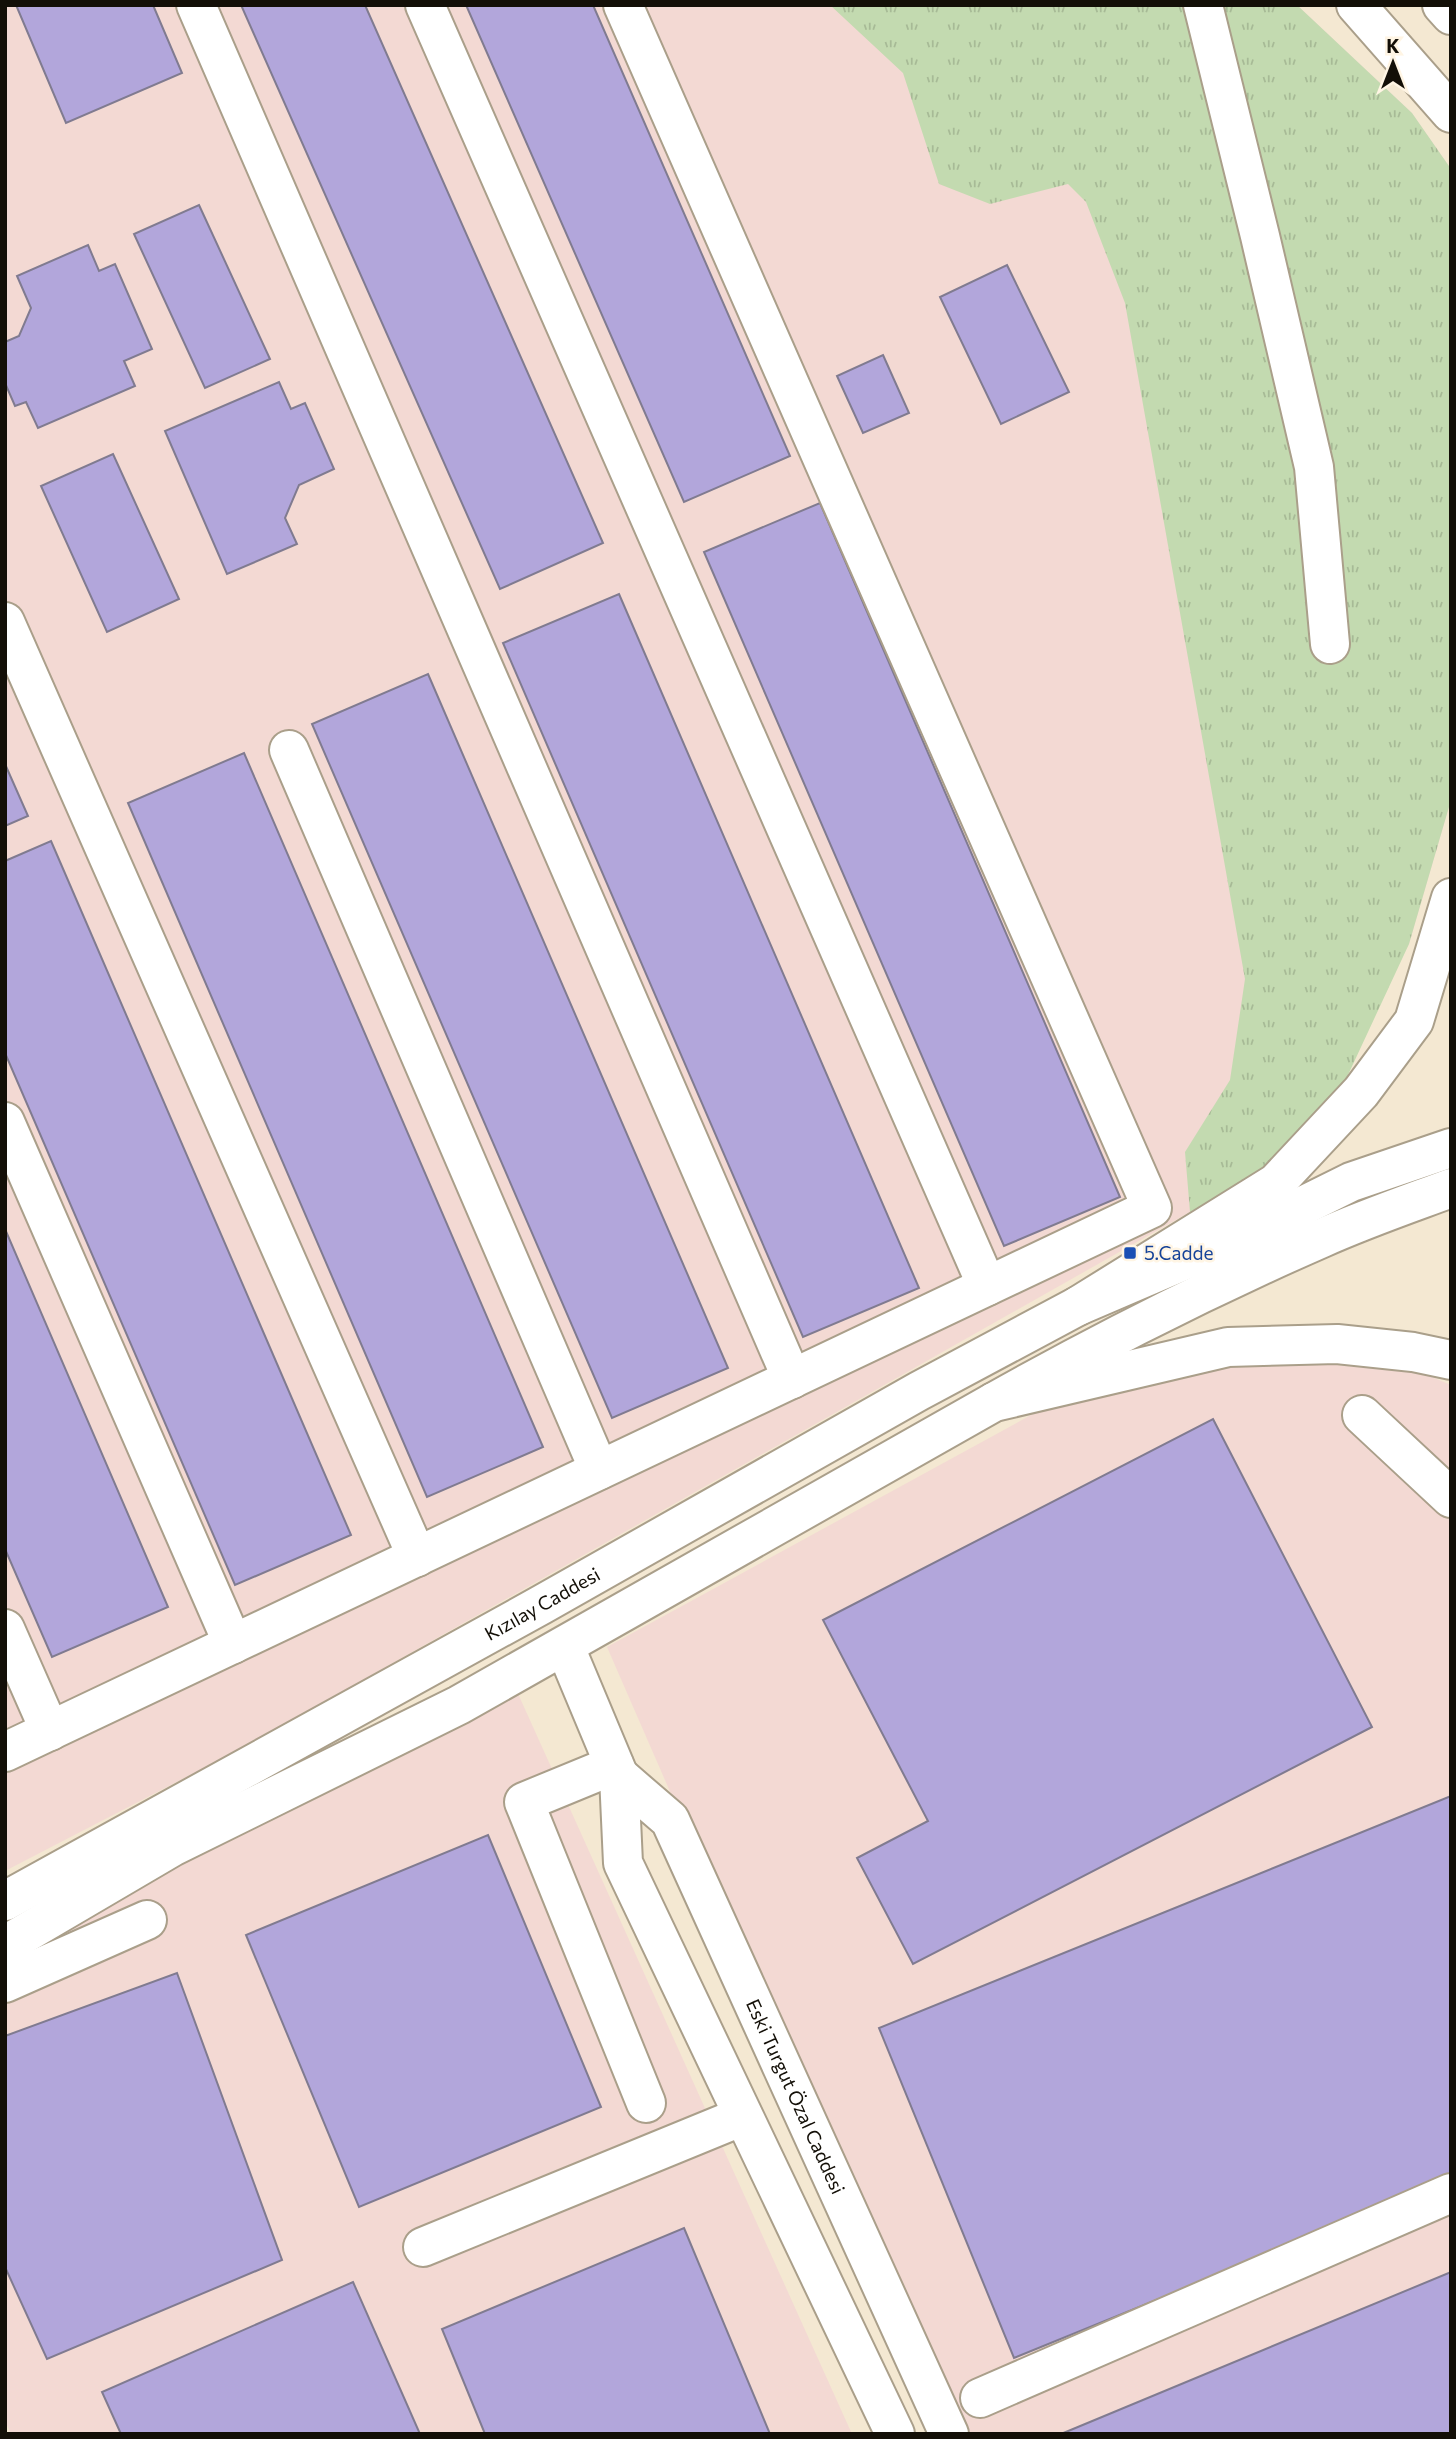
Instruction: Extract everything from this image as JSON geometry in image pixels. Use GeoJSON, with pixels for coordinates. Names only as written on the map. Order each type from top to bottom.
{"type":"FeatureCollection","features":[{"type":"Feature","properties":{"kind":"main road"},"geometry":{"type":"LineString","coordinates":[[196,5],[792,1379]]}},
{"type":"Feature","properties":{"kind":"main road"},"geometry":{"type":"LineString","coordinates":[[425,5],[987,1286]]}},
{"type":"Feature","properties":{"kind":"main road"},"geometry":{"type":"LineString","coordinates":[[5,1752],[1152,1208],[623,5]]}},
{"type":"Feature","properties":{"kind":"main road"},"geometry":{"type":"LineString","coordinates":[[1203,5],[1314,467],[1330,645]]}},
{"type":"Feature","properties":{"kind":"main road"},"geometry":{"type":"LineString","coordinates":[[1356,5],[1451,113]]}},
{"type":"Feature","properties":{"kind":"main road"},"geometry":{"type":"LineString","coordinates":[[1442,5],[1451,15]]}},
{"type":"Feature","properties":{"kind":"main road"},"geometry":{"type":"LineString","coordinates":[[5,622],[417,1557]]}},
{"type":"Feature","properties":{"kind":"main road"},"geometry":{"type":"LineString","coordinates":[[289,750],[599,1471]]}},
{"type":"Feature","properties":{"kind":"main road"},"geometry":{"type":"LineString","coordinates":[[1078,1306],[1276,1183],[1361,1092],[1414,1021],[1451,898]]}},
{"type":"Feature","properties":{"kind":"main road"},"geometry":{"type":"LineString","coordinates":[[5,1122],[233,1644]]}},
{"type":"Feature","properties":{"kind":"main road"},"geometry":{"type":"LineString","coordinates":[[1078,1306],[1246,1234],[1351,1182],[1451,1147]]}},
{"type":"Feature","properties":{"kind":"main road"},"geometry":{"type":"LineString","coordinates":[[5,1945],[172,1847],[459,1705],[565,1647],[1078,1354],[1324,1237],[1451,1188]]}},
{"type":"Feature","properties":{"kind":"main road","name":"Kızılay Caddesi"},"geometry":{"type":"LineString","coordinates":[[5,1901],[541,1605],[919,1391],[1078,1306]]}},
{"type":"Feature","properties":{"kind":"main road"},"geometry":{"type":"LineString","coordinates":[[994,1402],[1228,1347],[1337,1344],[1413,1352],[1451,1360]]}},
{"type":"Feature","properties":{"kind":"main road"},"geometry":{"type":"LineString","coordinates":[[1362,1415],[1451,1498]]}},
{"type":"Feature","properties":{"kind":"main road"},"geometry":{"type":"LineString","coordinates":[[5,1629],[50,1731]]}},
{"type":"Feature","properties":{"kind":"main road","name":"Eski Turgut Özal Caddesi"},"geometry":{"type":"LineString","coordinates":[[565,1647],[616,1770],[623,1863],[895,2434]]}},
{"type":"Feature","properties":{"kind":"main road"},"geometry":{"type":"LineString","coordinates":[[616,1770],[524,1802],[646,2103]]}},
{"type":"Feature","properties":{"kind":"main road","name":"Eski Turgut Özal Caddesi"},"geometry":{"type":"LineString","coordinates":[[616,1770],[670,1820],[950,2434]]}},
{"type":"Feature","properties":{"kind":"main road"},"geometry":{"type":"LineString","coordinates":[[5,1983],[147,1920]]}},
{"type":"Feature","properties":{"kind":"main road"},"geometry":{"type":"LineString","coordinates":[[423,2247],[743,2116]]}},
{"type":"Feature","properties":{"kind":"main road"},"geometry":{"type":"LineString","coordinates":[[980,2398],[1451,2193]]}},
{"type":"Feature","properties":{"kind":"shaded area"},"geometry":{"type":"Polygon","coordinates":[[[5,5],[1297,5],[1412,113],[1451,169],[1451,800],[1409,944],[1277,1165],[248,1745],[5,1871],[5,5]]]}},
{"type":"Feature","properties":{"kind":"shaded area"},"geometry":{"type":"Polygon","coordinates":[[[1263,1358],[1422,1373],[1451,1385],[1451,2434],[950,2434],[607,1647],[1086,1385],[1263,1358]]]}},
{"type":"Feature","properties":{"kind":"shaded area"},"geometry":{"type":"Polygon","coordinates":[[[515,1687],[852,2434],[11,2434],[5,2421],[5,1945],[515,1687]]]}},
{"type":"Feature","properties":{"kind":"green space"},"geometry":{"type":"Polygon","coordinates":[[[830,5],[1297,5],[1412,113],[1451,169],[1451,800],[1409,944],[1334,1105],[1277,1165],[1190,1212],[1185,1152],[1230,1080],[1245,979],[1125,303],[1086,202],[1068,184],[990,204],[939,184],[903,73],[830,5]]]}},
{"type":"Feature","properties":{"kind":"building"},"geometry":{"type":"Polygon","coordinates":[[[16,5],[153,5],[182,73],[66,123],[16,5]]]}},
{"type":"Feature","properties":{"kind":"building"},"geometry":{"type":"Polygon","coordinates":[[[241,5],[365,5],[603,543],[500,589],[241,5]]]}},
{"type":"Feature","properties":{"kind":"building"},"geometry":{"type":"Polygon","coordinates":[[[466,5],[593,5],[790,456],[684,502],[466,5]]]}},
{"type":"Feature","properties":{"kind":"building"},"geometry":{"type":"Polygon","coordinates":[[[199,205],[270,359],[205,388],[134,234],[199,205]]]}},
{"type":"Feature","properties":{"kind":"building"},"geometry":{"type":"Polygon","coordinates":[[[88,245],[99,271],[115,264],[152,349],[124,361],[135,386],[38,428],[26,402],[15,406],[5,383],[5,342],[19,336],[31,308],[17,276],[88,245]]]}},
{"type":"Feature","properties":{"kind":"building"},"geometry":{"type":"Polygon","coordinates":[[[1007,265],[1069,392],[1001,424],[940,297],[1007,265]]]}},
{"type":"Feature","properties":{"kind":"building"},"geometry":{"type":"Polygon","coordinates":[[[883,355],[909,413],[863,433],[837,376],[883,355]]]}},
{"type":"Feature","properties":{"kind":"building"},"geometry":{"type":"Polygon","coordinates":[[[279,382],[291,409],[305,403],[334,469],[299,485],[285,518],[297,544],[227,574],[165,431],[279,382]]]}},
{"type":"Feature","properties":{"kind":"building"},"geometry":{"type":"Polygon","coordinates":[[[113,454],[179,599],[107,632],[41,486],[113,454]]]}},
{"type":"Feature","properties":{"kind":"building"},"geometry":{"type":"Polygon","coordinates":[[[820,503],[1120,1197],[1004,1246],[704,552],[820,503]]]}},
{"type":"Feature","properties":{"kind":"building"},"geometry":{"type":"Polygon","coordinates":[[[619,594],[919,1288],[803,1337],[503,643],[619,594]]]}},
{"type":"Feature","properties":{"kind":"building"},"geometry":{"type":"Polygon","coordinates":[[[428,674],[728,1368],[612,1418],[312,724],[428,674]]]}},
{"type":"Feature","properties":{"kind":"building"},"geometry":{"type":"Polygon","coordinates":[[[244,753],[543,1447],[427,1497],[128,803],[244,753]]]}},
{"type":"Feature","properties":{"kind":"building"},"geometry":{"type":"Polygon","coordinates":[[[5,764],[28,816],[5,826],[5,764]]]}},
{"type":"Feature","properties":{"kind":"building"},"geometry":{"type":"Polygon","coordinates":[[[51,841],[351,1535],[235,1585],[5,1053],[5,861],[51,841]]]}},
{"type":"Feature","properties":{"kind":"building"},"geometry":{"type":"Polygon","coordinates":[[[5,1229],[168,1607],[52,1657],[5,1549],[5,1229]]]}},
{"type":"Feature","properties":{"kind":"building"},"geometry":{"type":"Polygon","coordinates":[[[1213,1419],[1372,1727],[913,1964],[857,1858],[928,1821],[823,1620],[1213,1419]]]}},
{"type":"Feature","properties":{"kind":"building"},"geometry":{"type":"Polygon","coordinates":[[[1451,1796],[1451,2180],[1014,2358],[879,2028],[1451,1796]]]}},
{"type":"Feature","properties":{"kind":"building"},"geometry":{"type":"Polygon","coordinates":[[[488,1835],[601,2107],[359,2207],[246,1935],[488,1835]]]}},
{"type":"Feature","properties":{"kind":"building"},"geometry":{"type":"Polygon","coordinates":[[[177,1973],[282,2260],[47,2359],[5,2267],[5,2036],[177,1973]]]}},
{"type":"Feature","properties":{"kind":"building"},"geometry":{"type":"Polygon","coordinates":[[[684,2228],[770,2434],[485,2434],[442,2329],[684,2228]]]}},
{"type":"Feature","properties":{"kind":"building"},"geometry":{"type":"Polygon","coordinates":[[[1451,2272],[1451,2434],[1061,2434],[1451,2272]]]}},
{"type":"Feature","properties":{"kind":"building"},"geometry":{"type":"Polygon","coordinates":[[[353,2282],[420,2434],[121,2434],[102,2392],[353,2282]]]}},
{"type":"Feature","properties":{"kind":"place","name":"5.Cadde"},"geometry":{"type":"Point","coordinates":[1130,1253]}}]}
